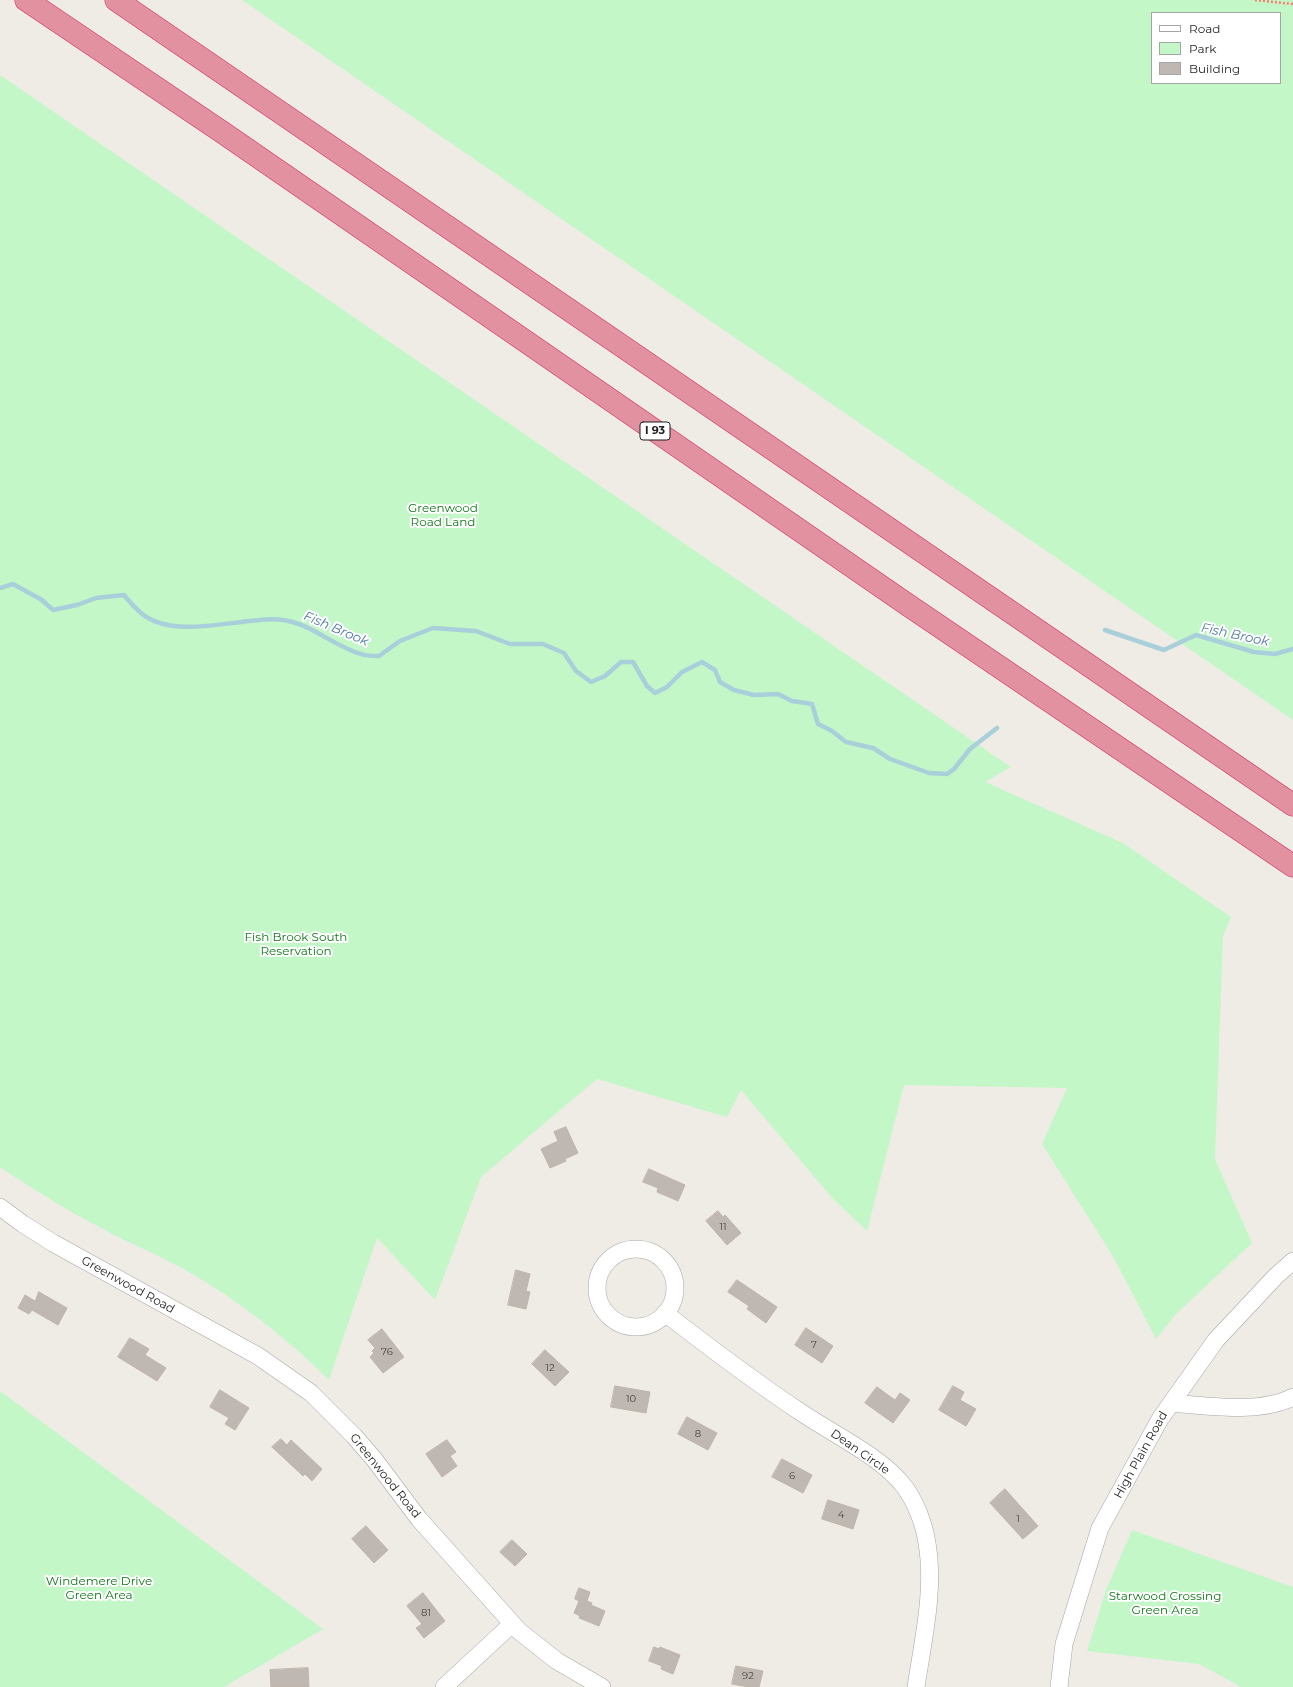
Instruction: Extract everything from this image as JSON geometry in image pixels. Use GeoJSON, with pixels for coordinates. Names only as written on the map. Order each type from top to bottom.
{"type":"FeatureCollection","features":[{"type":"Feature","properties":{"kind":"highway","name":"I 93"},"geometry":{"type":"LineString","coordinates":[[26,0],[216,128],[908,604],[1293,866]]}},
{"type":"Feature","properties":{"kind":"highway"},"geometry":{"type":"LineString","coordinates":[[116,0],[1293,805]]}},
{"type":"Feature","properties":{"kind":"street","name":"Greenwood Road"},"geometry":{"type":"LineString","coordinates":[[0,1207],[53,1244],[258,1356],[310,1394],[354,1436],[374,1459],[419,1519],[512,1624],[533,1643],[557,1661],[602,1687]]}},
{"type":"Feature","properties":{"kind":"street"},"geometry":{"type":"LineString","coordinates":[[642,1250],[650,1252],[664,1260],[673,1274],[675,1287],[674,1299],[665,1314],[651,1324],[633,1327],[616,1321],[609,1315],[600,1300],[598,1282],[600,1274],[610,1259],[625,1251],[642,1250]]}},
{"type":"Feature","properties":{"kind":"street","name":"High Plain Road"},"geometry":{"type":"LineString","coordinates":[[1059,1687],[1064,1644],[1100,1528],[1160,1419],[1216,1340],[1276,1276],[1293,1261]]}},
{"type":"Feature","properties":{"kind":"street","name":"Dean Circle"},"geometry":{"type":"LineString","coordinates":[[665,1314],[732,1365],[802,1413],[871,1457],[903,1485],[921,1518],[927,1543],[929,1580],[926,1619],[916,1687]]}},
{"type":"Feature","properties":{"kind":"street"},"geometry":{"type":"LineString","coordinates":[[1171,1403],[1217,1406],[1258,1406],[1287,1401],[1293,1397]]}},
{"type":"Feature","properties":{"kind":"street"},"geometry":{"type":"LineString","coordinates":[[444,1687],[512,1624]]}},
{"type":"Feature","properties":{"kind":"path"},"geometry":{"type":"LineString","coordinates":[[1254,0],[1293,4]]}},
{"type":"Feature","properties":{"kind":"green space"},"geometry":{"type":"Polygon","coordinates":[[[242,0],[1293,0],[1293,720],[242,0]]]}},
{"type":"Feature","properties":{"kind":"green space","name":"Fish Brook South Reservation"},"geometry":{"type":"Polygon","coordinates":[[[0,75],[1011,767],[985,782],[1123,843],[1231,917],[1223,936],[1215,1159],[1252,1243],[1177,1313],[1156,1339],[1114,1258],[1042,1144],[1067,1088],[904,1085],[867,1231],[833,1199],[741,1090],[727,1117],[597,1079],[481,1177],[435,1300],[377,1238],[329,1380],[296,1349],[261,1320],[224,1294],[185,1270],[75,1214],[0,1167],[0,75]]]}},
{"type":"Feature","properties":{"kind":"green space","name":"Windemere Drive Green Area"},"geometry":{"type":"Polygon","coordinates":[[[0,1391],[323,1629],[224,1687],[0,1687],[0,1391]]]}},
{"type":"Feature","properties":{"kind":"green space","name":"Starwood Crossing Green Area"},"geometry":{"type":"Polygon","coordinates":[[[1132,1530],[1293,1587],[1293,1687],[1241,1687],[1199,1664],[1087,1651],[1106,1590],[1132,1530]]]}},
{"type":"Feature","properties":{"kind":"building"},"geometry":{"type":"Polygon","coordinates":[[[566,1127],[578,1153],[565,1159],[566,1161],[550,1168],[541,1149],[558,1141],[554,1132],[566,1127]]]}},
{"type":"Feature","properties":{"kind":"building"},"geometry":{"type":"Polygon","coordinates":[[[649,1169],[685,1185],[678,1201],[657,1192],[658,1188],[643,1182],[649,1169]]]}},
{"type":"Feature","properties":{"kind":"building"},"geometry":{"type":"Polygon","coordinates":[[[718,1211],[723,1217],[725,1215],[741,1233],[727,1245],[706,1221],[718,1211]]]}},
{"type":"Feature","properties":{"kind":"building"},"geometry":{"type":"Polygon","coordinates":[[[516,1270],[530,1274],[526,1291],[530,1292],[526,1309],[508,1305],[516,1270]]]}},
{"type":"Feature","properties":{"kind":"building"},"geometry":{"type":"Polygon","coordinates":[[[737,1280],[777,1307],[766,1323],[747,1309],[749,1306],[728,1292],[737,1280]]]}},
{"type":"Feature","properties":{"kind":"building"},"geometry":{"type":"Polygon","coordinates":[[[39,1292],[67,1308],[58,1325],[32,1310],[29,1314],[18,1308],[25,1295],[35,1301],[39,1292]]]}},
{"type":"Feature","properties":{"kind":"building"},"geometry":{"type":"Polygon","coordinates":[[[806,1328],[833,1346],[822,1363],[795,1345],[806,1328]]]}},
{"type":"Feature","properties":{"kind":"building"},"geometry":{"type":"Polygon","coordinates":[[[382,1329],[404,1357],[383,1373],[370,1357],[374,1353],[372,1351],[375,1348],[368,1340],[382,1329]]]}},
{"type":"Feature","properties":{"kind":"building"},"geometry":{"type":"Polygon","coordinates":[[[130,1338],[149,1349],[145,1355],[166,1368],[157,1381],[118,1357],[130,1338]]]}},
{"type":"Feature","properties":{"kind":"building"},"geometry":{"type":"Polygon","coordinates":[[[545,1350],[569,1372],[555,1386],[532,1364],[545,1350]]]}},
{"type":"Feature","properties":{"kind":"building"},"geometry":{"type":"Polygon","coordinates":[[[615,1386],[650,1392],[646,1413],[611,1407],[615,1386]]]}},
{"type":"Feature","properties":{"kind":"building"},"geometry":{"type":"Polygon","coordinates":[[[953,1386],[964,1392],[960,1400],[976,1409],[966,1426],[939,1410],[953,1386]]]}},
{"type":"Feature","properties":{"kind":"building"},"geometry":{"type":"Polygon","coordinates":[[[877,1387],[895,1400],[900,1393],[910,1400],[893,1423],[865,1403],[877,1387]]]}},
{"type":"Feature","properties":{"kind":"building"},"geometry":{"type":"Polygon","coordinates":[[[220,1390],[249,1408],[235,1430],[225,1424],[229,1418],[210,1407],[220,1390]]]}},
{"type":"Feature","properties":{"kind":"building"},"geometry":{"type":"Polygon","coordinates":[[[687,1417],[717,1433],[708,1450],[678,1434],[687,1417]]]}},
{"type":"Feature","properties":{"kind":"building"},"geometry":{"type":"Polygon","coordinates":[[[281,1439],[287,1445],[291,1440],[322,1469],[312,1481],[305,1474],[303,1476],[272,1447],[281,1439]]]}},
{"type":"Feature","properties":{"kind":"building"},"geometry":{"type":"Polygon","coordinates":[[[447,1440],[456,1452],[450,1456],[457,1466],[442,1477],[426,1454],[447,1440]]]}},
{"type":"Feature","properties":{"kind":"building"},"geometry":{"type":"Polygon","coordinates":[[[782,1459],[812,1475],[803,1493],[772,1477],[782,1459]]]}},
{"type":"Feature","properties":{"kind":"building"},"geometry":{"type":"Polygon","coordinates":[[[1005,1489],[1038,1526],[1023,1539],[990,1503],[1005,1489]]]}},
{"type":"Feature","properties":{"kind":"building"},"geometry":{"type":"Polygon","coordinates":[[[828,1500],[859,1510],[853,1529],[822,1519],[828,1500]]]}},
{"type":"Feature","properties":{"kind":"building"},"geometry":{"type":"Polygon","coordinates":[[[366,1526],[388,1550],[374,1563],[352,1539],[366,1526]]]}},
{"type":"Feature","properties":{"kind":"building"},"geometry":{"type":"Polygon","coordinates":[[[512,1540],[527,1554],[515,1566],[500,1552],[512,1540]]]}},
{"type":"Feature","properties":{"kind":"building"},"geometry":{"type":"Polygon","coordinates":[[[579,1588],[590,1592],[587,1601],[592,1603],[591,1605],[605,1611],[599,1626],[579,1618],[580,1616],[574,1613],[579,1601],[575,1599],[579,1588]]]}},
{"type":"Feature","properties":{"kind":"building"},"geometry":{"type":"Polygon","coordinates":[[[423,1593],[445,1621],[424,1638],[416,1628],[422,1624],[407,1606],[423,1593]]]}},
{"type":"Feature","properties":{"kind":"building"},"geometry":{"type":"Polygon","coordinates":[[[654,1647],[659,1649],[660,1647],[680,1655],[673,1674],[661,1669],[662,1666],[649,1661],[654,1647]]]}},
{"type":"Feature","properties":{"kind":"building"},"geometry":{"type":"Polygon","coordinates":[[[736,1666],[763,1671],[759,1687],[732,1684],[736,1666]]]}},
{"type":"Feature","properties":{"kind":"building"},"geometry":{"type":"Polygon","coordinates":[[[308,1668],[309,1687],[271,1687],[270,1670],[308,1668]]]}},
{"type":"Feature","properties":{"kind":"waterway","name":"Fish Brook"},"geometry":{"type":"LineString","coordinates":[[0,588],[13,584],[42,600],[53,610],[77,605],[96,598],[124,595],[141,613],[152,620],[179,626],[209,626],[266,619],[294,622],[313,630],[341,646],[363,655],[370,656],[379,656],[400,641],[433,628],[476,631],[510,644],[543,644],[564,653],[576,671],[591,682],[605,676],[621,662],[633,662],[647,686],[655,693],[667,687],[682,672],[702,662],[715,670],[720,682],[734,690],[754,695],[778,694],[792,701],[812,704],[818,724],[832,731],[846,742],[873,748],[890,759],[929,773],[947,774],[954,769],[970,749],[997,728]]}},
{"type":"Feature","properties":{"kind":"waterway","name":"Fish Brook"},"geometry":{"type":"LineString","coordinates":[[1105,630],[1164,650],[1196,635],[1254,652],[1275,654],[1293,649]]}},
{"type":"Feature","properties":{"kind":"park label","name":"Greenwood Road Land"},"geometry":{"type":"Point","coordinates":[443,515]}}]}
